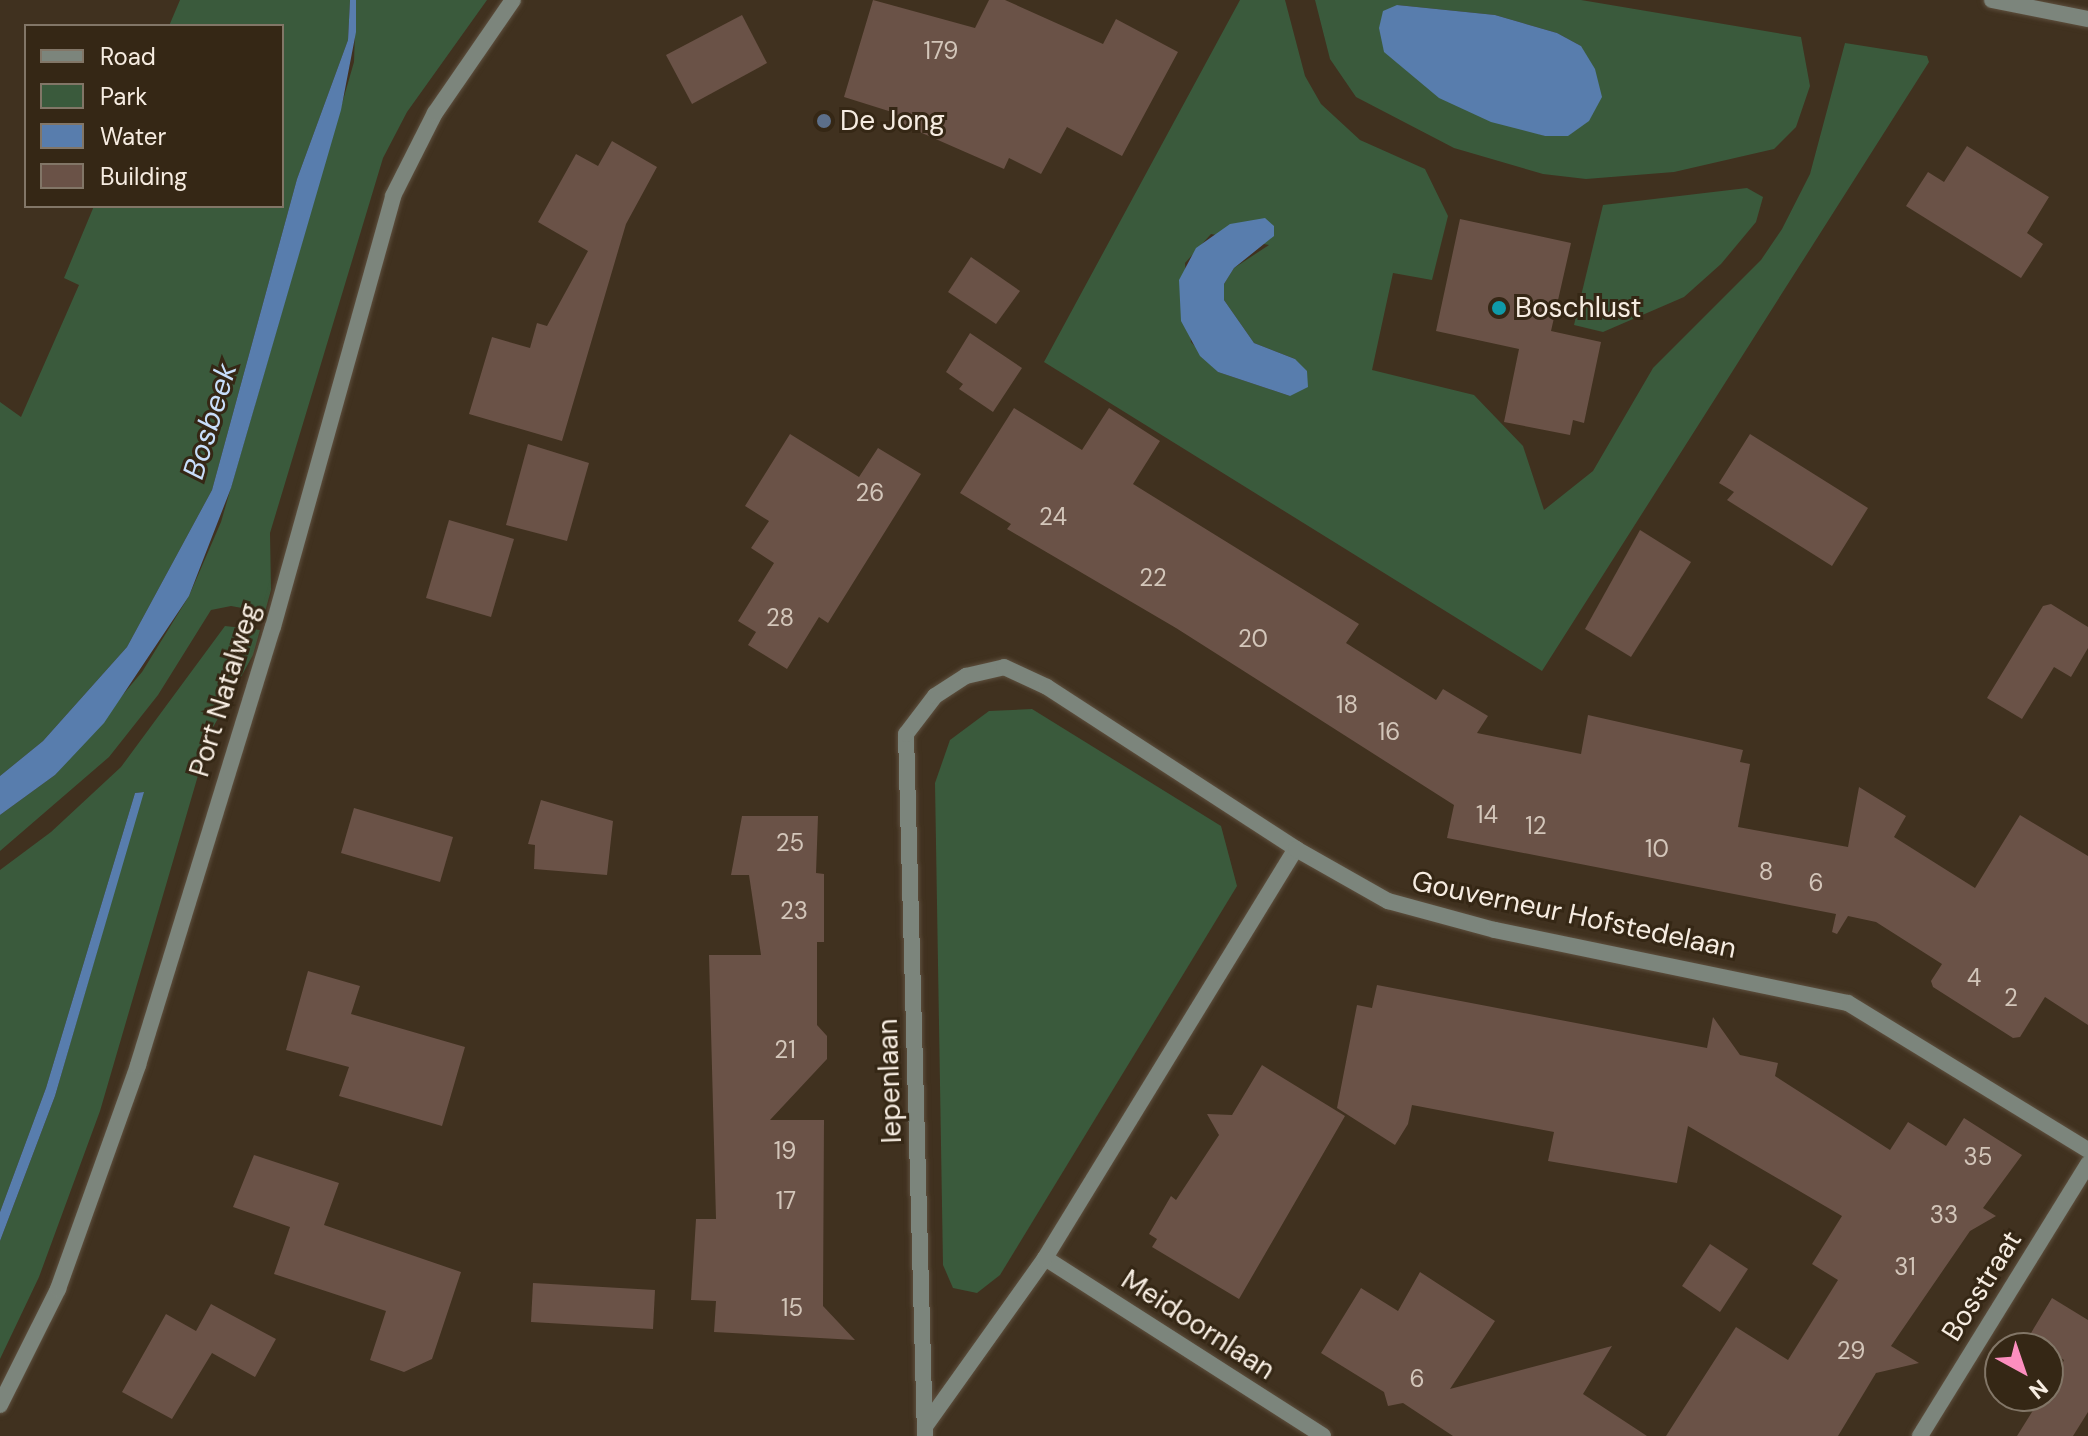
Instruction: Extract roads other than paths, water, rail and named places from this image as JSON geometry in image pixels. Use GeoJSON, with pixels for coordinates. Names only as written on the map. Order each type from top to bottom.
{"type":"FeatureCollection","features":[{"type":"Feature","properties":{"kind":"street","name":"Port Natalweg"},"geometry":{"type":"LineString","coordinates":[[0,1405],[58,1289],[138,1065],[273,627],[393,196],[435,113],[513,0]]}},
{"type":"Feature","properties":{"kind":"street"},"geometry":{"type":"LineString","coordinates":[[1992,0],[2088,19]]}},
{"type":"Feature","properties":{"kind":"street","name":"Gouverneur Hofstedelaan"},"geometry":{"type":"LineString","coordinates":[[906,734],[935,696],[966,676],[1004,667],[1047,687],[1296,849],[1388,901],[1434,914],[1848,1003],[2088,1150]]}},
{"type":"Feature","properties":{"kind":"street","name":"Iepenlaan"},"geometry":{"type":"LineString","coordinates":[[906,734],[926,1431]]}},
{"type":"Feature","properties":{"kind":"street","name":"Iepenlaan"},"geometry":{"type":"LineString","coordinates":[[926,1431],[1045,1258],[1296,849]]}},
{"type":"Feature","properties":{"kind":"street","name":"Bosstraat"},"geometry":{"type":"LineString","coordinates":[[1920,1436],[2088,1164]]}},
{"type":"Feature","properties":{"kind":"street","name":"Meidoornlaan"},"geometry":{"type":"LineString","coordinates":[[1045,1258],[1323,1436]]}},
{"type":"Feature","properties":{"kind":"water"},"geometry":{"type":"Polygon","coordinates":[[[350,0],[356,0],[356,32],[341,110],[231,488],[189,596],[104,723],[55,775],[0,815],[0,776],[43,741],[127,647],[212,490],[297,179],[348,40],[350,0]]]}},
{"type":"Feature","properties":{"kind":"water"},"geometry":{"type":"Polygon","coordinates":[[[1397,5],[1495,15],[1557,33],[1581,46],[1595,69],[1602,97],[1589,121],[1568,136],[1545,136],[1491,122],[1439,98],[1384,52],[1379,28],[1383,11],[1397,5]]]}},
{"type":"Feature","properties":{"kind":"water"},"geometry":{"type":"Polygon","coordinates":[[[1265,218],[1274,226],[1274,236],[1234,268],[1224,284],[1224,300],[1254,343],[1295,359],[1307,371],[1308,387],[1290,396],[1218,372],[1200,356],[1181,321],[1179,280],[1196,248],[1230,224],[1265,218]]]}},
{"type":"Feature","properties":{"kind":"water"},"geometry":{"type":"Polygon","coordinates":[[[144,792],[55,1096],[0,1241],[0,1212],[46,1088],[135,793],[144,792]]]}},
{"type":"Feature","properties":{"kind":"place","name":"De Jong"},"geometry":{"type":"Point","coordinates":[824,121]}},
{"type":"Feature","properties":{"kind":"place","name":"Boschlust"},"geometry":{"type":"Point","coordinates":[1499,308]}},
{"type":"Feature","properties":{"kind":"water label","name":"Bosbeek"},"geometry":{"type":"Point","coordinates":[210,421]}}]}
